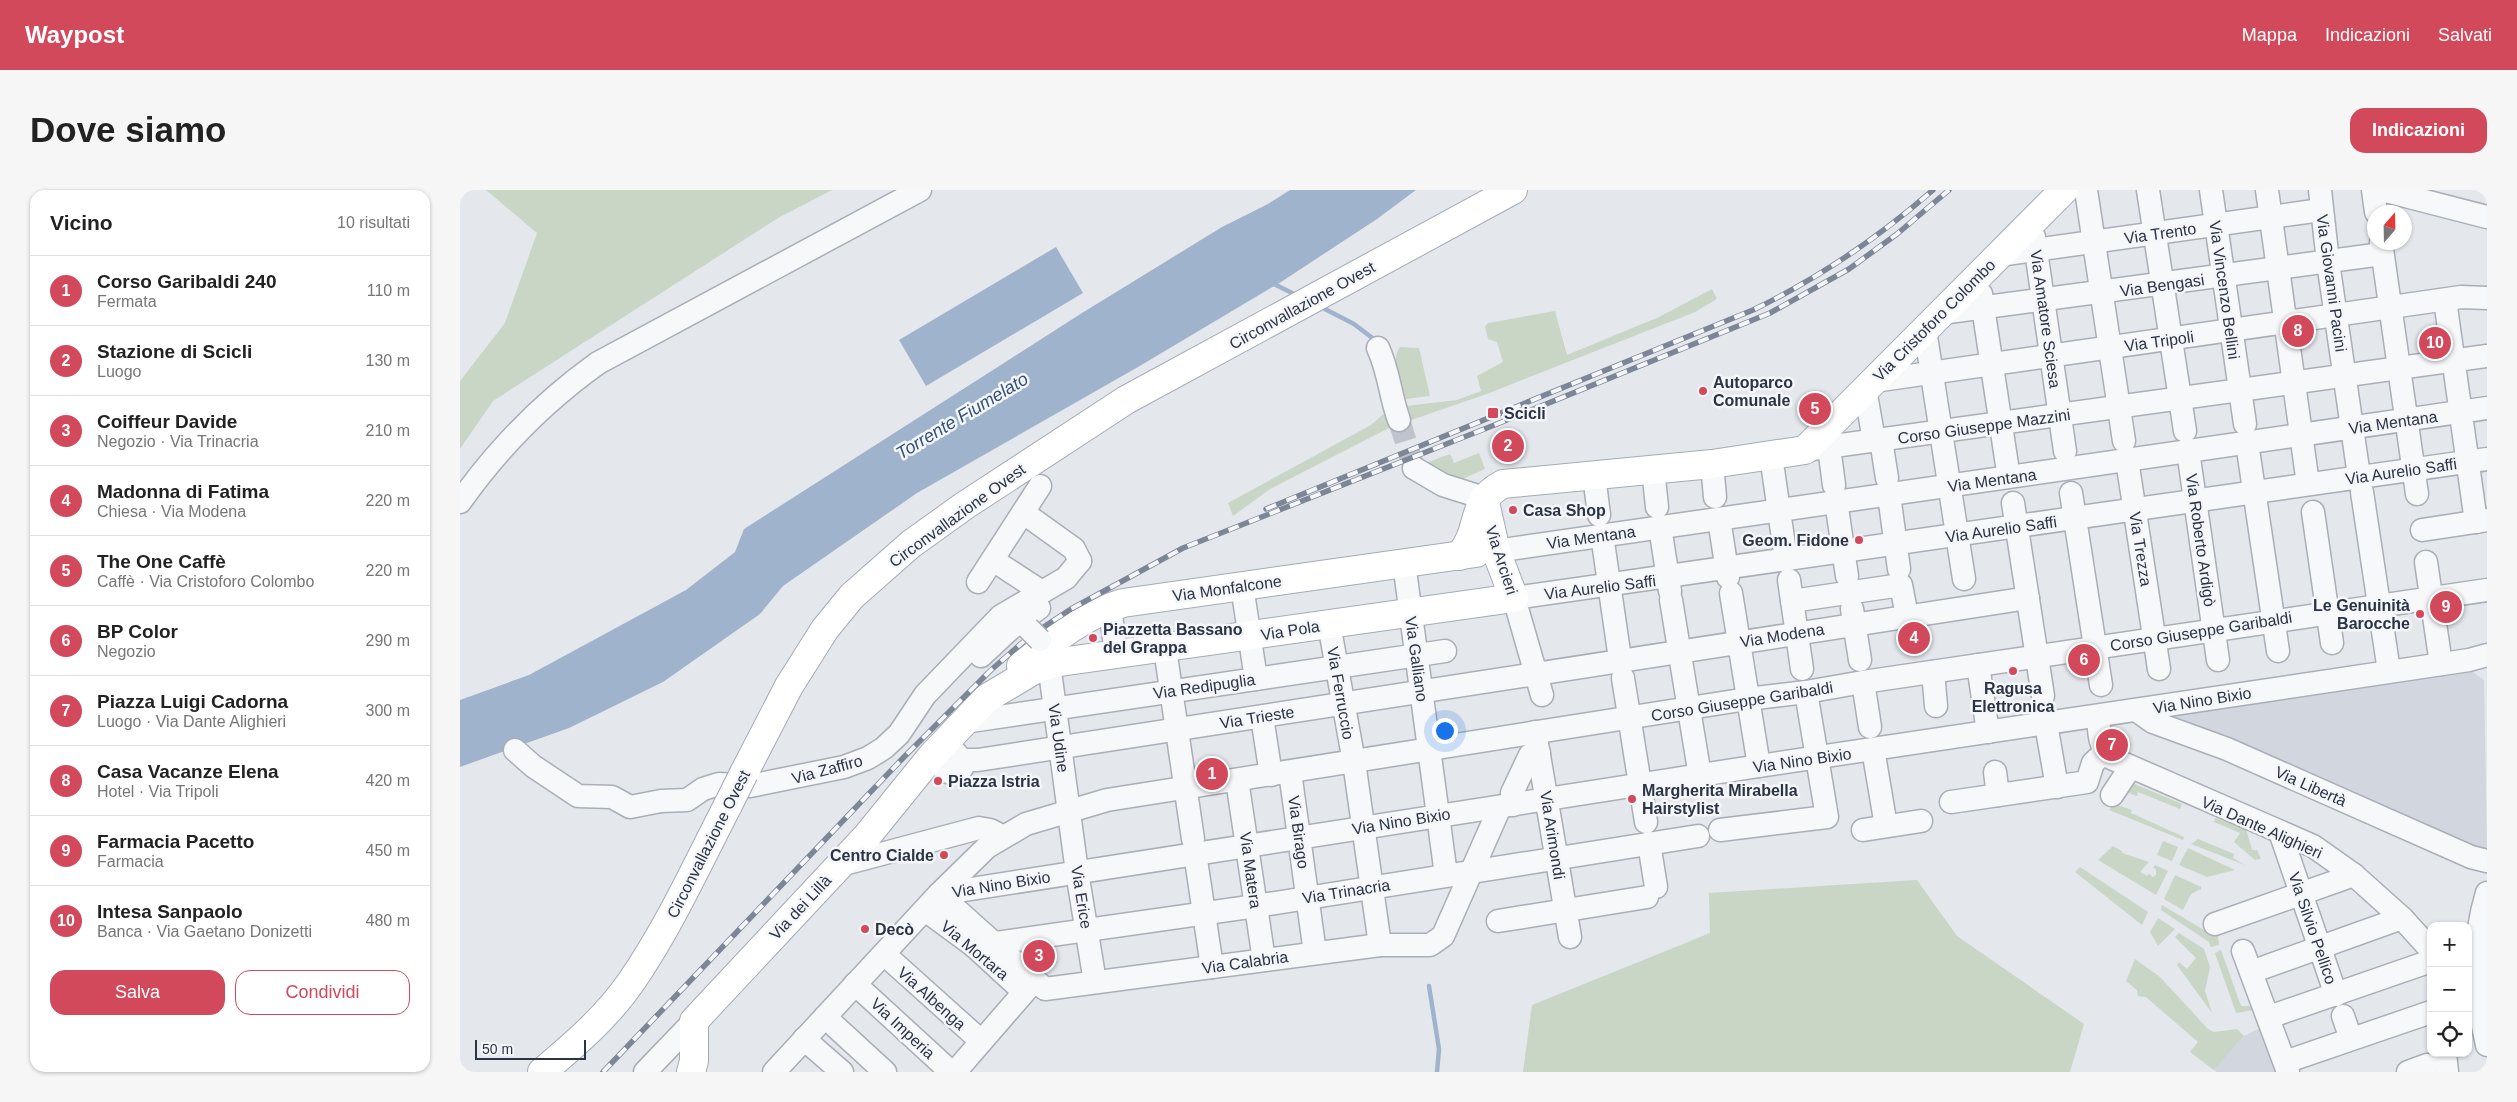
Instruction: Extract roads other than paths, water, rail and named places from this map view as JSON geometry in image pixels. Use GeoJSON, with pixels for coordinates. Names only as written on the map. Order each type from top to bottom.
{"type":"FeatureCollection","features":[{"type":"Feature","properties":{"kind":"main road","name":"Circonvallazione Ovest"},"geometry":{"type":"LineString","coordinates":[[542,1072],[578,1042],[630,984],[659,937],[789,686],[825,629],[852,596],[911,544],[972,500],[1126,400],[1512,190]]}},
{"type":"Feature","properties":{"kind":"main road","name":"Via Cristoforo Colombo"},"geometry":{"type":"LineString","coordinates":[[1817,449],[1870,385],[2064,190]]}},
{"type":"Feature","properties":{"kind":"main road","name":"Corso Giuseppe Mazzini"},"geometry":{"type":"LineString","coordinates":[[1484,498],[1490,491],[1503,484],[1712,464],[1817,449]]}},
{"type":"Feature","properties":{"kind":"main road","name":"Via Arcieri"},"geometry":{"type":"LineString","coordinates":[[1484,498],[1496,551],[1514,598]]}},
{"type":"Feature","properties":{"kind":"main road"},"geometry":{"type":"LineString","coordinates":[[1459,556],[1469,541],[1484,498]]}},
{"type":"Feature","properties":{"kind":"main road","name":"Via Monfalcone"},"geometry":{"type":"LineString","coordinates":[[1036,640],[1123,603],[1496,551]]}},
{"type":"Feature","properties":{"kind":"main road","name":"Via Pola"},"geometry":{"type":"LineString","coordinates":[[840,865],[867,836],[954,754],[964,722],[987,698],[1034,670],[1036,640],[1115,651],[1165,648],[1514,598]]}},
{"type":"Feature","properties":{"kind":"main road","name":"Via dei Lillà"},"geometry":{"type":"LineString","coordinates":[[694,1021],[840,865]]}},
{"type":"Feature","properties":{"kind":"main road"},"geometry":{"type":"LineString","coordinates":[[691,1072],[694,1061],[694,1021]]}},
{"type":"Feature","properties":{"kind":"street"},"geometry":{"type":"LineString","coordinates":[[460,502],[496,453],[573,380],[598,362],[920,190]]}},
{"type":"Feature","properties":{"kind":"street","name":"Via Trezza"},"geometry":{"type":"LineString","coordinates":[[2086,190],[2164,706]]}},
{"type":"Feature","properties":{"kind":"street","name":"Via Roberto Ardigò"},"geometry":{"type":"LineString","coordinates":[[2148,190],[2224,697]]}},
{"type":"Feature","properties":{"kind":"street","name":"Via Vincenzo Bellini"},"geometry":{"type":"LineString","coordinates":[[2211,190],[2284,688]]}},
{"type":"Feature","properties":{"kind":"street"},"geometry":{"type":"LineString","coordinates":[[2267,190],[2308,484]]}},
{"type":"Feature","properties":{"kind":"street"},"geometry":{"type":"LineString","coordinates":[[2373,190],[2375,205]]}},
{"type":"Feature","properties":{"kind":"street"},"geometry":{"type":"LineString","coordinates":[[2382,190],[2487,217]]}},
{"type":"Feature","properties":{"kind":"street","name":"Via Trento"},"geometry":{"type":"LineString","coordinates":[[1999,255],[2270,217],[2320,200]]}},
{"type":"Feature","properties":{"kind":"street","name":"Via Giovanni Pacini"},"geometry":{"type":"LineString","coordinates":[[2320,200],[2360,484],[2389,672]]}},
{"type":"Feature","properties":{"kind":"street","name":"Via Amatore Sciesa"},"geometry":{"type":"LineString","coordinates":[[2032,223],[2068,475],[2101,685]]}},
{"type":"Feature","properties":{"kind":"street","name":"Via Bengasi"},"geometry":{"type":"LineString","coordinates":[[1933,321],[1982,308],[2328,262],[2374,250]]}},
{"type":"Feature","properties":{"kind":"street"},"geometry":{"type":"LineString","coordinates":[[2382,250],[2417,494]]}},
{"type":"Feature","properties":{"kind":"street"},"geometry":{"type":"LineString","coordinates":[[1979,275],[1982,308],[2042,696]]}},
{"type":"Feature","properties":{"kind":"street","name":"Via Tripoli"},"geometry":{"type":"LineString","coordinates":[[1870,385],[1932,374],[2461,297],[2487,298]]}},
{"type":"Feature","properties":{"kind":"street"},"geometry":{"type":"LineString","coordinates":[[2422,530],[2481,521],[2477,460],[2460,412],[2445,300]]}},
{"type":"Feature","properties":{"kind":"street"},"geometry":{"type":"LineString","coordinates":[[1933,321],[1932,374],[1966,591]]}},
{"type":"Feature","properties":{"kind":"street"},"geometry":{"type":"LineString","coordinates":[[1378,348],[1383,359],[1392,400],[1399,420]]}},
{"type":"Feature","properties":{"kind":"street","name":"Corso Giuseppe Mazzini"},"geometry":{"type":"LineString","coordinates":[[1817,449],[2487,356]]}},
{"type":"Feature","properties":{"kind":"street"},"geometry":{"type":"LineString","coordinates":[[1870,385],[1877,440],[1888,486],[1907,616]]}},
{"type":"Feature","properties":{"kind":"street","name":"Via Mentana"},"geometry":{"type":"LineString","coordinates":[[1496,551],[1600,525],[1717,508],[1779,510],[1835,493],[1888,486],[2010,486],[2068,475],[2125,451],[2186,441],[2246,434],[2301,435],[2487,408]]}},
{"type":"Feature","properties":{"kind":"street"},"geometry":{"type":"LineString","coordinates":[[1817,449],[1835,493],[1870,727]]}},
{"type":"Feature","properties":{"kind":"street"},"geometry":{"type":"LineString","coordinates":[[1771,456],[1802,669]]}},
{"type":"Feature","properties":{"kind":"street","name":"Via Aurelio Saffi"},"geometry":{"type":"LineString","coordinates":[[1514,598],[1608,585],[1670,590],[1728,580],[1789,580],[1845,552],[2254,491],[2308,484],[2360,484],[2413,469],[2477,460]]}},
{"type":"Feature","properties":{"kind":"street"},"geometry":{"type":"LineString","coordinates":[[1712,464],[1728,580],[1759,766]]}},
{"type":"Feature","properties":{"kind":"street"},"geometry":{"type":"LineString","coordinates":[[1414,468],[1443,484],[1484,498]]}},
{"type":"Feature","properties":{"kind":"street"},"geometry":{"type":"LineString","coordinates":[[1653,469],[1658,517],[1700,776]]}},
{"type":"Feature","properties":{"kind":"street"},"geometry":{"type":"LineString","coordinates":[[1498,921],[1565,910],[1652,892],[1648,833],[1608,585],[1594,475]]}},
{"type":"Feature","properties":{"kind":"street"},"geometry":{"type":"LineString","coordinates":[[978,582],[1040,486]]}},
{"type":"Feature","properties":{"kind":"street"},"geometry":{"type":"LineString","coordinates":[[2313,512],[2337,680]]}},
{"type":"Feature","properties":{"kind":"street"},"geometry":{"type":"LineString","coordinates":[[943,675],[968,668],[1036,640],[1064,591],[1077,578],[1080,561],[1074,548],[1024,513]]}},
{"type":"Feature","properties":{"kind":"street"},"geometry":{"type":"LineString","coordinates":[[993,560],[1042,592]]}},
{"type":"Feature","properties":{"kind":"street","name":"Via Zaffiro"},"geometry":{"type":"LineString","coordinates":[[515,750],[533,766],[578,796],[612,797],[630,807],[661,801],[687,800],[703,789],[719,784],[750,786],[844,767],[868,758],[884,748],[899,734],[925,695],[1001,616],[1066,578],[1080,561]]}},
{"type":"Feature","properties":{"kind":"street"},"geometry":{"type":"LineString","coordinates":[[2426,562],[2441,664]]}},
{"type":"Feature","properties":{"kind":"street","name":"Via Galliano"},"geometry":{"type":"LineString","coordinates":[[1404,563],[1446,875]]}},
{"type":"Feature","properties":{"kind":"street"},"geometry":{"type":"LineString","coordinates":[[1789,580],[1848,584],[1900,577]]}},
{"type":"Feature","properties":{"kind":"street"},"geometry":{"type":"LineString","coordinates":[[1242,586],[1256,679]]}},
{"type":"Feature","properties":{"kind":"street","name":"Corso Giuseppe Garibaldi"},"geometry":{"type":"LineString","coordinates":[[776,1071],[971,861],[1002,836],[1026,824],[1106,800],[1429,749],[1537,743],[1630,718],[1747,699],[1806,692],[1861,671],[1933,672],[2328,612],[2487,590]]}},
{"type":"Feature","properties":{"kind":"street","name":"Via Modena"},"geometry":{"type":"LineString","coordinates":[[1536,672],[1622,669],[1679,650],[1907,616],[1966,591],[2028,598]]}},
{"type":"Feature","properties":{"kind":"street","name":"Via Arcieri"},"geometry":{"type":"LineString","coordinates":[[1514,598],[1542,695]]}},
{"type":"Feature","properties":{"kind":"street"},"geometry":{"type":"LineString","coordinates":[[1110,607],[1115,651]]}},
{"type":"Feature","properties":{"kind":"street","name":"Via Ferruccio"},"geometry":{"type":"LineString","coordinates":[[1329,624],[1354,762],[1380,945]]}},
{"type":"Feature","properties":{"kind":"street","name":"Via Udine"},"geometry":{"type":"LineString","coordinates":[[1036,640],[1056,709],[1070,811]]}},
{"type":"Feature","properties":{"kind":"street"},"geometry":{"type":"LineString","coordinates":[[1165,648],[1212,967]]}},
{"type":"Feature","properties":{"kind":"street","name":"Via Redipuglia"},"geometry":{"type":"LineString","coordinates":[[964,722],[1445,651]]}},
{"type":"Feature","properties":{"kind":"street","name":"Via Nino Bixio"},"geometry":{"type":"LineString","coordinates":[[932,902],[1194,846],[1247,845],[2469,660],[2487,655]]}},
{"type":"Feature","properties":{"kind":"street"},"geometry":{"type":"LineString","coordinates":[[1978,665],[1988,732]]}},
{"type":"Feature","properties":{"kind":"street","name":"Via Trieste"},"geometry":{"type":"LineString","coordinates":[[954,754],[1061,748],[1422,692],[1536,672]]}},
{"type":"Feature","properties":{"kind":"street"},"geometry":{"type":"LineString","coordinates":[[1933,672],[1941,739]]}},
{"type":"Feature","properties":{"kind":"street"},"geometry":{"type":"LineString","coordinates":[[1720,830],[1826,817],[1806,692]]}},
{"type":"Feature","properties":{"kind":"street","name":"Via Libertà"},"geometry":{"type":"LineString","coordinates":[[2136,710],[2153,722],[2227,749],[2471,857],[2487,861]]}},
{"type":"Feature","properties":{"kind":"street"},"geometry":{"type":"LineString","coordinates":[[1951,802],[2087,782],[2093,763],[2104,752],[2098,716]]}},
{"type":"Feature","properties":{"kind":"street","name":"Via Birago"},"geometry":{"type":"LineString","coordinates":[[1262,717],[1301,837],[1315,953]]}},
{"type":"Feature","properties":{"kind":"street"},"geometry":{"type":"LineString","coordinates":[[2046,724],[2057,786]]}},
{"type":"Feature","properties":{"kind":"street"},"geometry":{"type":"LineString","coordinates":[[1471,871],[1507,806],[1537,743]]}},
{"type":"Feature","properties":{"kind":"street","name":"Via Arimondi"},"geometry":{"type":"LineString","coordinates":[[1537,743],[1570,937]]}},
{"type":"Feature","properties":{"kind":"street"},"geometry":{"type":"LineString","coordinates":[[1873,749],[1886,826]]}},
{"type":"Feature","properties":{"kind":"street","name":"Via Dante Alighieri"},"geometry":{"type":"LineString","coordinates":[[2104,752],[2130,768],[2313,846],[2354,875],[2402,918],[2427,946]]}},
{"type":"Feature","properties":{"kind":"street"},"geometry":{"type":"LineString","coordinates":[[2112,795],[2130,768]]}},
{"type":"Feature","properties":{"kind":"street"},"geometry":{"type":"LineString","coordinates":[[1995,772],[1998,795]]}},
{"type":"Feature","properties":{"kind":"street","name":"Via Matera"},"geometry":{"type":"LineString","coordinates":[[1237,780],[1264,960]]}},
{"type":"Feature","properties":{"kind":"street","name":"Via Erice"},"geometry":{"type":"LineString","coordinates":[[1070,811],[1077,872],[1096,982]]}},
{"type":"Feature","properties":{"kind":"street"},"geometry":{"type":"LineString","coordinates":[[1864,830],[1921,820]]}},
{"type":"Feature","properties":{"kind":"street","name":"Via dei Lillà"},"geometry":{"type":"LineString","coordinates":[[840,865],[979,828],[990,830],[1002,836]]}},
{"type":"Feature","properties":{"kind":"street","name":"Via Silvio Pellico"},"geometry":{"type":"LineString","coordinates":[[2280,832],[2336,995]]}},
{"type":"Feature","properties":{"kind":"street","name":"Via Trinacria"},"geometry":{"type":"LineString","coordinates":[[984,945],[1256,906],[1308,896],[1556,858],[1648,833],[1698,836]]}},
{"type":"Feature","properties":{"kind":"street","name":"Via Calabria"},"geometry":{"type":"LineString","coordinates":[[1035,987],[1096,982],[1380,945],[1430,945],[1443,936],[1471,871]]}},
{"type":"Feature","properties":{"kind":"street"},"geometry":{"type":"LineString","coordinates":[[2215,924],[2354,875]]}},
{"type":"Feature","properties":{"kind":"street"},"geometry":{"type":"LineString","coordinates":[[2487,893],[2475,969],[2474,1014],[2487,1045]]}},
{"type":"Feature","properties":{"kind":"street","name":"Via Mortara"},"geometry":{"type":"LineString","coordinates":[[932,902],[1035,987]]}},
{"type":"Feature","properties":{"kind":"street"},"geometry":{"type":"LineString","coordinates":[[2251,972],[2402,918]]}},
{"type":"Feature","properties":{"kind":"street"},"geometry":{"type":"LineString","coordinates":[[2243,951],[2287,1067],[2350,1039],[2427,1013]]}},
{"type":"Feature","properties":{"kind":"street","name":"Via Albenga"},"geometry":{"type":"LineString","coordinates":[[884,954],[981,1042]]}},
{"type":"Feature","properties":{"kind":"street"},"geometry":{"type":"LineString","coordinates":[[2269,1018],[2427,962]]}},
{"type":"Feature","properties":{"kind":"street","name":"Via Imperia"},"geometry":{"type":"LineString","coordinates":[[855,984],[950,1072]]}},
{"type":"Feature","properties":{"kind":"street"},"geometry":{"type":"LineString","coordinates":[[955,1072],[981,1042],[1035,987]]}},
{"type":"Feature","properties":{"kind":"street"},"geometry":{"type":"LineString","coordinates":[[2343,1016],[2350,1039]]}},
{"type":"Feature","properties":{"kind":"street"},"geometry":{"type":"LineString","coordinates":[[825,1017],[884,1072]]}},
{"type":"Feature","properties":{"kind":"street","name":"Via dei Lillà"},"geometry":{"type":"LineString","coordinates":[[645,1072],[694,1021]]}},
{"type":"Feature","properties":{"kind":"street"},"geometry":{"type":"LineString","coordinates":[[804,1040],[842,1072]]}},
{"type":"Feature","properties":{"kind":"water","name":"Torrente Fiumelato"},"geometry":{"type":"Polygon","coordinates":[[[1290,190],[1416,190],[1377,219],[1281,282],[1138,367],[917,493],[783,586],[760,614],[663,682],[569,728],[460,767],[460,700],[529,675],[686,590],[735,552],[744,529],[1082,313],[1222,227],[1268,204],[1290,190]]]}},
{"type":"Feature","properties":{"kind":"water"},"geometry":{"type":"Polygon","coordinates":[[[1056,247],[1083,293],[926,386],[899,340],[1056,247]]]}},
{"type":"Feature","properties":{"kind":"waterway"},"geometry":{"type":"LineString","coordinates":[[1272,283],[1298,296]]}},
{"type":"Feature","properties":{"kind":"waterway"},"geometry":{"type":"LineString","coordinates":[[1319,306],[1354,324],[1375,340]]}},
{"type":"Feature","properties":{"kind":"waterway"},"geometry":{"type":"LineString","coordinates":[[1429,986],[1439,1049],[1437,1072]]}},
{"type":"Feature","properties":{"kind":"tunnel"},"geometry":{"type":"LineString","coordinates":[[1399,420],[1414,468]]}},
{"type":"Feature","properties":{"kind":"railway"},"geometry":{"type":"LineString","coordinates":[[1266,509],[1753,310],[1801,285],[1847,256],[1933,190]]}},
{"type":"Feature","properties":{"kind":"railway"},"geometry":{"type":"LineString","coordinates":[[603,1072],[904,757],[991,670],[1030,636],[1071,609],[1183,548],[1497,424],[1770,313],[1849,269],[1897,234],[1949,190]]}},
{"type":"Feature","properties":{"kind":"place","name":"Casa Vacanze Elena"},"geometry":{"type":"Point","coordinates":[2298,331]}},
{"type":"Feature","properties":{"kind":"place","name":"Intesa Sanpaolo"},"geometry":{"type":"Point","coordinates":[2435,343]}},
{"type":"Feature","properties":{"kind":"place","name":"Autoparco Comunale"},"geometry":{"type":"Point","coordinates":[1703,391]}},
{"type":"Feature","properties":{"kind":"place","name":"The One Caffè"},"geometry":{"type":"Point","coordinates":[1815,409]}},
{"type":"Feature","properties":{"kind":"place","name":"Scicli"},"geometry":{"type":"Point","coordinates":[1493,413]}},
{"type":"Feature","properties":{"kind":"place","name":"Stazione di Scicli"},"geometry":{"type":"Point","coordinates":[1508,446]}},
{"type":"Feature","properties":{"kind":"place","name":"Casa Shop"},"geometry":{"type":"Point","coordinates":[1513,510]}},
{"type":"Feature","properties":{"kind":"place","name":"Geom. Fidone"},"geometry":{"type":"Point","coordinates":[1859,540]}},
{"type":"Feature","properties":{"kind":"place","name":"Farmacia Pacetto"},"geometry":{"type":"Point","coordinates":[2446,607]}},
{"type":"Feature","properties":{"kind":"place","name":"Le Genuinità Barocche"},"geometry":{"type":"Point","coordinates":[2420,614]}},
{"type":"Feature","properties":{"kind":"place","name":"Piazzetta Bassano del Grappa"},"geometry":{"type":"Point","coordinates":[1093,638]}},
{"type":"Feature","properties":{"kind":"place","name":"Madonna di Fatima"},"geometry":{"type":"Point","coordinates":[1914,638]}},
{"type":"Feature","properties":{"kind":"place","name":"BP Color"},"geometry":{"type":"Point","coordinates":[2084,660]}},
{"type":"Feature","properties":{"kind":"place","name":"Ragusa Elettronica"},"geometry":{"type":"Point","coordinates":[2013,671]}},
{"type":"Feature","properties":{"kind":"place","name":"Piazza Luigi Cadorna"},"geometry":{"type":"Point","coordinates":[2112,745]}},
{"type":"Feature","properties":{"kind":"place","name":"Corso Garibaldi 240"},"geometry":{"type":"Point","coordinates":[1212,774]}},
{"type":"Feature","properties":{"kind":"place","name":"Piazza Istria"},"geometry":{"type":"Point","coordinates":[938,781]}},
{"type":"Feature","properties":{"kind":"place","name":"Margherita Mirabella Hairstylist"},"geometry":{"type":"Point","coordinates":[1632,799]}},
{"type":"Feature","properties":{"kind":"place","name":"Centro Cialde"},"geometry":{"type":"Point","coordinates":[944,855]}},
{"type":"Feature","properties":{"kind":"place","name":"Decò"},"geometry":{"type":"Point","coordinates":[865,929]}},
{"type":"Feature","properties":{"kind":"place","name":"Coiffeur Davide"},"geometry":{"type":"Point","coordinates":[1039,956]}}]}
